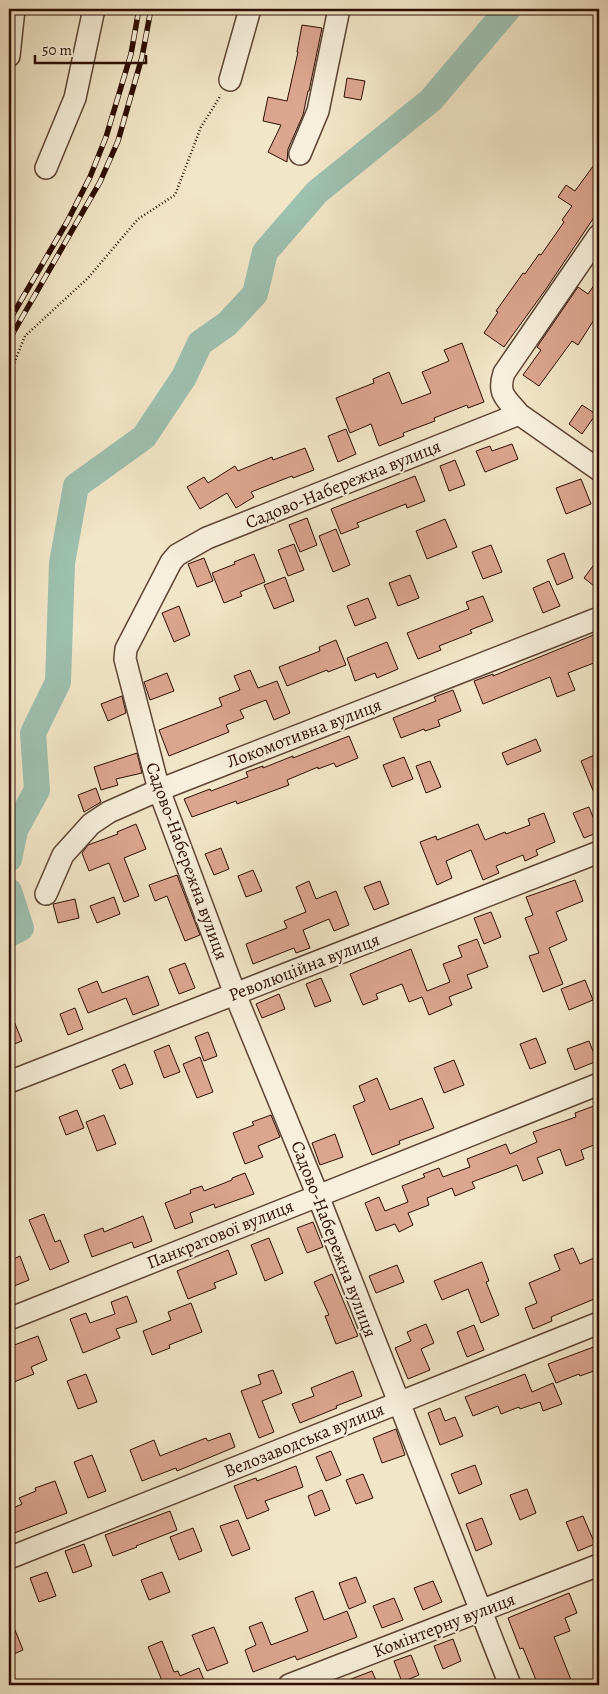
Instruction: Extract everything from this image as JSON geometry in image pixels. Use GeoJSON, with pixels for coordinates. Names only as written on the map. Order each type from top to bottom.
{"type":"FeatureCollection","features":[{"type":"Feature","properties":{"kind":"street"},"geometry":{"type":"LineString","coordinates":[[9,56],[14,9]]}},
{"type":"Feature","properties":{"kind":"street"},"geometry":{"type":"LineString","coordinates":[[46,168],[75,98],[94,9]]}},
{"type":"Feature","properties":{"kind":"street"},"geometry":{"type":"LineString","coordinates":[[230,80],[250,9]]}},
{"type":"Feature","properties":{"kind":"street"},"geometry":{"type":"LineString","coordinates":[[300,154],[318,111],[339,9]]}},
{"type":"Feature","properties":{"kind":"street"},"geometry":{"type":"LineString","coordinates":[[599,234],[504,373],[500,384],[502,394],[514,407],[599,470]]}},
{"type":"Feature","properties":{"kind":"street","name":"Садово-Набережна вулиця"},"geometry":{"type":"LineString","coordinates":[[510,1685],[318,1196],[236,994],[159,790],[125,659],[126,649],[171,562],[177,555],[207,538],[499,422],[514,407]]}},
{"type":"Feature","properties":{"kind":"street","name":"Локомотивна вулиця"},"geometry":{"type":"LineString","coordinates":[[46,894],[63,855],[91,824],[108,812],[159,790],[599,618]]}},
{"type":"Feature","properties":{"kind":"street","name":"Революційна вулиця"},"geometry":{"type":"LineString","coordinates":[[9,1082],[599,852]]}},
{"type":"Feature","properties":{"kind":"street","name":"Панкратової вулиця"},"geometry":{"type":"LineString","coordinates":[[9,1319],[599,1084]]}},
{"type":"Feature","properties":{"kind":"street","name":"Велозаводська вулиця"},"geometry":{"type":"LineString","coordinates":[[9,1558],[599,1323]]}},
{"type":"Feature","properties":{"kind":"street","name":"Комінтерну вулиця"},"geometry":{"type":"LineString","coordinates":[[289,1685],[599,1565]]}},
{"type":"Feature","properties":{"kind":"path"},"geometry":{"type":"LineString","coordinates":[[9,376],[25,336],[88,278],[138,219],[175,196],[201,127],[230,80]]}},
{"type":"Feature","properties":{"kind":"building"},"geometry":{"type":"Polygon","coordinates":[[[302,25],[322,28],[303,115],[288,149],[287,162],[268,152],[281,125],[263,121],[268,97],[287,101],[302,25]]]}},
{"type":"Feature","properties":{"kind":"building"},"geometry":{"type":"Polygon","coordinates":[[[347,78],[365,81],[361,100],[344,97],[347,78]]]}},
{"type":"Feature","properties":{"kind":"building"},"geometry":{"type":"Polygon","coordinates":[[[599,158],[599,210],[504,347],[484,333],[498,312],[496,311],[523,273],[525,274],[539,254],[541,255],[564,222],[562,220],[572,206],[558,197],[566,185],[575,191],[599,158]]]}},
{"type":"Feature","properties":{"kind":"building"},"geometry":{"type":"Polygon","coordinates":[[[599,278],[599,312],[578,345],[572,341],[539,386],[523,375],[541,350],[537,347],[578,287],[588,294],[599,278]]]}},
{"type":"Feature","properties":{"kind":"building"},"geometry":{"type":"Polygon","coordinates":[[[462,343],[484,402],[468,408],[467,405],[434,418],[435,421],[403,433],[404,436],[379,446],[371,424],[350,433],[336,398],[374,383],[373,379],[389,372],[402,404],[431,393],[422,372],[449,361],[444,350],[462,343]]]}},
{"type":"Feature","properties":{"kind":"building"},"geometry":{"type":"Polygon","coordinates":[[[582,405],[596,414],[582,434],[569,424],[582,405]]]}},
{"type":"Feature","properties":{"kind":"building"},"geometry":{"type":"Polygon","coordinates":[[[346,429],[356,454],[338,462],[328,436],[346,429]]]}},
{"type":"Feature","properties":{"kind":"building"},"geometry":{"type":"Polygon","coordinates":[[[512,444],[518,459],[485,472],[476,451],[490,446],[492,451],[512,444]]]}},
{"type":"Feature","properties":{"kind":"building"},"geometry":{"type":"Polygon","coordinates":[[[305,448],[314,470],[293,478],[292,476],[251,492],[254,497],[236,508],[227,493],[200,509],[187,487],[204,477],[208,483],[235,466],[238,471],[272,457],[273,460],[305,448]]]}},
{"type":"Feature","properties":{"kind":"building"},"geometry":{"type":"Polygon","coordinates":[[[455,460],[465,485],[449,491],[440,466],[455,460]]]}},
{"type":"Feature","properties":{"kind":"building"},"geometry":{"type":"Polygon","coordinates":[[[415,476],[425,501],[407,508],[406,504],[357,523],[359,527],[341,534],[331,509],[415,476]]]}},
{"type":"Feature","properties":{"kind":"building"},"geometry":{"type":"Polygon","coordinates":[[[581,479],[591,504],[566,514],[556,488],[581,479]]]}},
{"type":"Feature","properties":{"kind":"building"},"geometry":{"type":"Polygon","coordinates":[[[307,518],[317,545],[300,552],[289,525],[307,518]]]}},
{"type":"Feature","properties":{"kind":"building"},"geometry":{"type":"Polygon","coordinates":[[[445,519],[457,547],[427,559],[416,531],[445,519]]]}},
{"type":"Feature","properties":{"kind":"building"},"geometry":{"type":"Polygon","coordinates":[[[336,529],[350,565],[333,572],[319,536],[336,529]]]}},
{"type":"Feature","properties":{"kind":"building"},"geometry":{"type":"Polygon","coordinates":[[[294,544],[304,570],[288,576],[278,550],[294,544]]]}},
{"type":"Feature","properties":{"kind":"building"},"geometry":{"type":"Polygon","coordinates":[[[491,545],[502,572],[483,579],[472,552],[491,545]]]}},
{"type":"Feature","properties":{"kind":"building"},"geometry":{"type":"Polygon","coordinates":[[[564,553],[573,578],[557,585],[547,560],[564,553]]]}},
{"type":"Feature","properties":{"kind":"building"},"geometry":{"type":"Polygon","coordinates":[[[254,554],[265,582],[240,592],[242,596],[224,603],[212,573],[254,554]]]}},
{"type":"Feature","properties":{"kind":"building"},"geometry":{"type":"Polygon","coordinates":[[[204,558],[213,581],[197,587],[188,564],[204,558]]]}},
{"type":"Feature","properties":{"kind":"building"},"geometry":{"type":"Polygon","coordinates":[[[599,558],[599,590],[584,578],[599,558]]]}},
{"type":"Feature","properties":{"kind":"building"},"geometry":{"type":"Polygon","coordinates":[[[410,575],[419,598],[398,606],[389,583],[410,575]]]}},
{"type":"Feature","properties":{"kind":"building"},"geometry":{"type":"Polygon","coordinates":[[[285,577],[294,601],[274,609],[264,585],[285,577]]]}},
{"type":"Feature","properties":{"kind":"building"},"geometry":{"type":"Polygon","coordinates":[[[549,581],[560,606],[543,613],[533,588],[549,581]]]}},
{"type":"Feature","properties":{"kind":"building"},"geometry":{"type":"Polygon","coordinates":[[[483,596],[493,621],[470,630],[472,633],[439,646],[441,650],[418,659],[407,633],[469,609],[466,602],[483,596]]]}},
{"type":"Feature","properties":{"kind":"building"},"geometry":{"type":"Polygon","coordinates":[[[368,598],[376,618],[355,626],[347,606],[368,598]]]}},
{"type":"Feature","properties":{"kind":"building"},"geometry":{"type":"Polygon","coordinates":[[[179,606],[190,635],[174,642],[162,613],[179,606]]]}},
{"type":"Feature","properties":{"kind":"building"},"geometry":{"type":"Polygon","coordinates":[[[596,634],[599,642],[599,661],[568,673],[575,690],[557,697],[550,677],[483,704],[474,681],[493,674],[493,676],[596,634]]]}},
{"type":"Feature","properties":{"kind":"building"},"geometry":{"type":"Polygon","coordinates":[[[336,640],[346,665],[328,672],[327,670],[287,686],[279,667],[320,651],[319,647],[336,640]]]}},
{"type":"Feature","properties":{"kind":"building"},"geometry":{"type":"Polygon","coordinates":[[[387,642],[398,669],[377,678],[375,673],[355,681],[347,658],[387,642]]]}},
{"type":"Feature","properties":{"kind":"building"},"geometry":{"type":"Polygon","coordinates":[[[250,670],[258,688],[277,681],[290,713],[274,720],[266,700],[240,710],[244,718],[226,725],[229,732],[169,756],[159,730],[222,706],[219,698],[240,690],[234,676],[250,670]]]}},
{"type":"Feature","properties":{"kind":"building"},"geometry":{"type":"Polygon","coordinates":[[[167,673],[174,691],[150,700],[144,682],[167,673]]]}},
{"type":"Feature","properties":{"kind":"building"},"geometry":{"type":"Polygon","coordinates":[[[453,690],[461,711],[438,720],[440,726],[425,731],[424,729],[401,738],[393,718],[436,701],[434,697],[453,690]]]}},
{"type":"Feature","properties":{"kind":"building"},"geometry":{"type":"Polygon","coordinates":[[[122,696],[126,713],[108,721],[101,704],[122,696]]]}},
{"type":"Feature","properties":{"kind":"building"},"geometry":{"type":"Polygon","coordinates":[[[349,736],[358,758],[336,767],[334,763],[318,769],[318,767],[287,780],[289,785],[237,804],[236,801],[192,817],[184,799],[248,777],[246,772],[263,766],[263,768],[293,756],[293,758],[349,736]]]}},
{"type":"Feature","properties":{"kind":"building"},"geometry":{"type":"Polygon","coordinates":[[[536,739],[541,751],[507,765],[502,753],[536,739]]]}},
{"type":"Feature","properties":{"kind":"building"},"geometry":{"type":"Polygon","coordinates":[[[137,753],[142,773],[116,779],[118,785],[101,790],[94,767],[137,753]]]}},
{"type":"Feature","properties":{"kind":"building"},"geometry":{"type":"Polygon","coordinates":[[[599,753],[599,805],[581,761],[599,753]]]}},
{"type":"Feature","properties":{"kind":"building"},"geometry":{"type":"Polygon","coordinates":[[[404,757],[413,779],[392,787],[383,765],[404,757]]]}},
{"type":"Feature","properties":{"kind":"building"},"geometry":{"type":"Polygon","coordinates":[[[430,761],[441,787],[426,793],[416,766],[430,761]]]}},
{"type":"Feature","properties":{"kind":"building"},"geometry":{"type":"Polygon","coordinates":[[[96,788],[101,802],[84,812],[78,795],[96,788]]]}},
{"type":"Feature","properties":{"kind":"building"},"geometry":{"type":"Polygon","coordinates":[[[589,807],[599,832],[584,838],[573,813],[589,807]]]}},
{"type":"Feature","properties":{"kind":"building"},"geometry":{"type":"Polygon","coordinates":[[[544,813],[555,842],[536,850],[538,855],[525,861],[523,855],[496,866],[499,873],[483,880],[471,850],[446,861],[452,878],[437,885],[420,842],[436,836],[437,840],[478,824],[485,840],[530,825],[528,819],[544,813]]]}},
{"type":"Feature","properties":{"kind":"building"},"geometry":{"type":"Polygon","coordinates":[[[136,824],[146,849],[124,858],[139,896],[124,902],[109,863],[89,871],[82,853],[88,845],[118,834],[117,832],[136,824]]]}},
{"type":"Feature","properties":{"kind":"building"},"geometry":{"type":"Polygon","coordinates":[[[221,848],[229,869],[214,875],[205,854],[221,848]]]}},
{"type":"Feature","properties":{"kind":"building"},"geometry":{"type":"Polygon","coordinates":[[[253,870],[262,891],[246,897],[238,876],[253,870]]]}},
{"type":"Feature","properties":{"kind":"building"},"geometry":{"type":"Polygon","coordinates":[[[177,875],[200,935],[185,941],[167,896],[155,901],[149,885],[177,875]]]}},
{"type":"Feature","properties":{"kind":"building"},"geometry":{"type":"Polygon","coordinates":[[[575,880],[583,901],[556,912],[567,940],[549,948],[563,984],[543,992],[529,956],[539,953],[525,918],[533,915],[526,897],[575,880]]]}},
{"type":"Feature","properties":{"kind":"building"},"geometry":{"type":"Polygon","coordinates":[[[309,881],[316,899],[336,891],[349,925],[334,931],[329,919],[303,930],[310,948],[296,953],[294,948],[253,964],[246,944],[287,928],[284,921],[306,912],[296,887],[309,881]]]}},
{"type":"Feature","properties":{"kind":"building"},"geometry":{"type":"Polygon","coordinates":[[[380,881],[389,904],[374,910],[364,887],[380,881]]]}},
{"type":"Feature","properties":{"kind":"building"},"geometry":{"type":"Polygon","coordinates":[[[114,897],[120,914],[97,923],[90,906],[114,897]]]}},
{"type":"Feature","properties":{"kind":"building"},"geometry":{"type":"Polygon","coordinates":[[[75,899],[79,918],[58,923],[53,904],[75,899]]]}},
{"type":"Feature","properties":{"kind":"building"},"geometry":{"type":"Polygon","coordinates":[[[491,912],[501,937],[484,944],[474,918],[491,912]]]}},
{"type":"Feature","properties":{"kind":"building"},"geometry":{"type":"Polygon","coordinates":[[[477,939],[488,967],[467,975],[472,988],[449,997],[452,1005],[429,1015],[422,997],[409,1002],[402,984],[376,994],[378,999],[363,1005],[350,974],[411,949],[427,991],[450,982],[443,964],[462,957],[458,946],[477,939]]]}},
{"type":"Feature","properties":{"kind":"building"},"geometry":{"type":"Polygon","coordinates":[[[185,963],[195,988],[179,994],[169,969],[185,963]]]}},
{"type":"Feature","properties":{"kind":"building"},"geometry":{"type":"Polygon","coordinates":[[[148,976],[159,1005],[133,1015],[126,998],[88,1013],[78,989],[97,981],[102,993],[148,976]]]}},
{"type":"Feature","properties":{"kind":"building"},"geometry":{"type":"Polygon","coordinates":[[[321,978],[331,1001],[315,1007],[306,984],[321,978]]]}},
{"type":"Feature","properties":{"kind":"building"},"geometry":{"type":"Polygon","coordinates":[[[585,980],[593,1000],[569,1010],[561,989],[585,980]]]}},
{"type":"Feature","properties":{"kind":"building"},"geometry":{"type":"Polygon","coordinates":[[[279,994],[285,1009],[262,1018],[256,1004],[279,994]]]}},
{"type":"Feature","properties":{"kind":"building"},"geometry":{"type":"Polygon","coordinates":[[[75,1008],[83,1029],[68,1035],[60,1014],[75,1008]]]}},
{"type":"Feature","properties":{"kind":"building"},"geometry":{"type":"Polygon","coordinates":[[[9,1009],[22,1041],[9,1046],[9,1009]]]}},
{"type":"Feature","properties":{"kind":"building"},"geometry":{"type":"Polygon","coordinates":[[[208,1032],[217,1056],[204,1061],[195,1037],[208,1032]]]}},
{"type":"Feature","properties":{"kind":"building"},"geometry":{"type":"Polygon","coordinates":[[[536,1038],[546,1063],[530,1069],[520,1044],[536,1038]]]}},
{"type":"Feature","properties":{"kind":"building"},"geometry":{"type":"Polygon","coordinates":[[[589,1041],[597,1061],[575,1070],[567,1049],[589,1041]]]}},
{"type":"Feature","properties":{"kind":"building"},"geometry":{"type":"Polygon","coordinates":[[[169,1045],[180,1072],[164,1078],[154,1051],[169,1045]]]}},
{"type":"Feature","properties":{"kind":"building"},"geometry":{"type":"Polygon","coordinates":[[[200,1057],[213,1092],[197,1098],[183,1064],[200,1057]]]}},
{"type":"Feature","properties":{"kind":"building"},"geometry":{"type":"Polygon","coordinates":[[[454,1060],[464,1085],[444,1093],[434,1068],[454,1060]]]}},
{"type":"Feature","properties":{"kind":"building"},"geometry":{"type":"Polygon","coordinates":[[[125,1064],[133,1084],[120,1089],[112,1070],[125,1064]]]}},
{"type":"Feature","properties":{"kind":"building"},"geometry":{"type":"Polygon","coordinates":[[[377,1078],[390,1110],[422,1098],[434,1128],[399,1141],[400,1144],[372,1155],[353,1106],[365,1101],[359,1086],[377,1078]]]}},
{"type":"Feature","properties":{"kind":"building"},"geometry":{"type":"Polygon","coordinates":[[[599,1104],[599,1143],[581,1150],[584,1159],[566,1166],[560,1149],[537,1158],[543,1173],[523,1181],[517,1165],[472,1182],[475,1188],[455,1196],[452,1188],[427,1198],[429,1205],[408,1213],[413,1225],[399,1232],[395,1224],[376,1231],[365,1203],[379,1197],[385,1211],[408,1202],[402,1186],[425,1177],[423,1174],[439,1168],[443,1177],[470,1167],[467,1159],[506,1144],[510,1154],[537,1142],[533,1132],[576,1117],[575,1113],[599,1104]]]}},
{"type":"Feature","properties":{"kind":"building"},"geometry":{"type":"Polygon","coordinates":[[[77,1110],[84,1128],[66,1135],[59,1117],[77,1110]]]}},
{"type":"Feature","properties":{"kind":"building"},"geometry":{"type":"Polygon","coordinates":[[[104,1115],[116,1144],[97,1151],[86,1122],[104,1115]]]}},
{"type":"Feature","properties":{"kind":"building"},"geometry":{"type":"Polygon","coordinates":[[[271,1115],[280,1137],[258,1146],[263,1157],[245,1164],[233,1133],[254,1125],[252,1122],[271,1115]]]}},
{"type":"Feature","properties":{"kind":"building"},"geometry":{"type":"Polygon","coordinates":[[[335,1134],[343,1157],[320,1165],[312,1143],[335,1134]]]}},
{"type":"Feature","properties":{"kind":"building"},"geometry":{"type":"Polygon","coordinates":[[[245,1173],[254,1194],[215,1208],[214,1204],[190,1213],[193,1222],[175,1229],[165,1203],[191,1193],[190,1190],[202,1186],[204,1191],[245,1173]]]}},
{"type":"Feature","properties":{"kind":"building"},"geometry":{"type":"Polygon","coordinates":[[[44,1214],[55,1242],[60,1240],[69,1262],[50,1270],[29,1220],[44,1214]]]}},
{"type":"Feature","properties":{"kind":"building"},"geometry":{"type":"Polygon","coordinates":[[[143,1216],[152,1241],[134,1248],[132,1242],[92,1257],[84,1235],[103,1228],[104,1232],[143,1216]]]}},
{"type":"Feature","properties":{"kind":"building"},"geometry":{"type":"Polygon","coordinates":[[[313,1222],[323,1247],[307,1253],[297,1228],[313,1222]]]}},
{"type":"Feature","properties":{"kind":"building"},"geometry":{"type":"Polygon","coordinates":[[[269,1238],[283,1273],[265,1281],[251,1245],[269,1238]]]}},
{"type":"Feature","properties":{"kind":"building"},"geometry":{"type":"Polygon","coordinates":[[[573,1248],[580,1264],[599,1256],[599,1297],[551,1317],[552,1321],[533,1329],[525,1308],[537,1303],[529,1283],[560,1270],[554,1255],[573,1248]]]}},
{"type":"Feature","properties":{"kind":"building"},"geometry":{"type":"Polygon","coordinates":[[[228,1250],[237,1274],[214,1283],[216,1288],[188,1299],[177,1271],[228,1250]]]}},
{"type":"Feature","properties":{"kind":"building"},"geometry":{"type":"Polygon","coordinates":[[[20,1256],[29,1280],[9,1288],[9,1261],[20,1256]]]}},
{"type":"Feature","properties":{"kind":"building"},"geometry":{"type":"Polygon","coordinates":[[[482,1262],[489,1281],[486,1282],[499,1315],[481,1323],[468,1289],[442,1300],[434,1281],[482,1262]]]}},
{"type":"Feature","properties":{"kind":"building"},"geometry":{"type":"Polygon","coordinates":[[[397,1265],[404,1282],[376,1293],[369,1276],[397,1265]]]}},
{"type":"Feature","properties":{"kind":"building"},"geometry":{"type":"Polygon","coordinates":[[[332,1274],[358,1336],[336,1344],[325,1316],[329,1315],[314,1282],[332,1274]]]}},
{"type":"Feature","properties":{"kind":"building"},"geometry":{"type":"Polygon","coordinates":[[[127,1296],[137,1322],[116,1329],[120,1338],[83,1353],[70,1319],[86,1313],[90,1323],[115,1314],[111,1302],[127,1296]]]}},
{"type":"Feature","properties":{"kind":"building"},"geometry":{"type":"Polygon","coordinates":[[[191,1303],[202,1332],[169,1345],[170,1348],[152,1355],[143,1331],[171,1320],[168,1312],[191,1303]]]}},
{"type":"Feature","properties":{"kind":"building"},"geometry":{"type":"Polygon","coordinates":[[[426,1324],[434,1343],[421,1349],[430,1370],[408,1379],[395,1348],[411,1341],[407,1332],[426,1324]]]}},
{"type":"Feature","properties":{"kind":"building"},"geometry":{"type":"Polygon","coordinates":[[[474,1325],[484,1350],[467,1357],[457,1332],[474,1325]]]}},
{"type":"Feature","properties":{"kind":"building"},"geometry":{"type":"Polygon","coordinates":[[[38,1336],[47,1360],[31,1367],[34,1374],[9,1384],[9,1347],[38,1336]]]}},
{"type":"Feature","properties":{"kind":"building"},"geometry":{"type":"Polygon","coordinates":[[[599,1345],[599,1369],[556,1383],[548,1364],[599,1345]]]}},
{"type":"Feature","properties":{"kind":"building"},"geometry":{"type":"Polygon","coordinates":[[[273,1370],[282,1393],[262,1401],[274,1432],[259,1438],[241,1391],[261,1384],[258,1375],[273,1370]]]}},
{"type":"Feature","properties":{"kind":"building"},"geometry":{"type":"Polygon","coordinates":[[[353,1371],[362,1396],[300,1423],[292,1404],[314,1396],[311,1388],[353,1371]]]}},
{"type":"Feature","properties":{"kind":"building"},"geometry":{"type":"Polygon","coordinates":[[[86,1374],[97,1402],[78,1409],[67,1381],[86,1374]]]}},
{"type":"Feature","properties":{"kind":"building"},"geometry":{"type":"Polygon","coordinates":[[[525,1374],[532,1392],[553,1383],[562,1404],[543,1411],[540,1402],[501,1414],[498,1406],[473,1416],[465,1397],[525,1374]]]}},
{"type":"Feature","properties":{"kind":"building"},"geometry":{"type":"Polygon","coordinates":[[[440,1408],[445,1421],[455,1417],[463,1436],[440,1445],[428,1413],[440,1408]]]}},
{"type":"Feature","properties":{"kind":"building"},"geometry":{"type":"Polygon","coordinates":[[[396,1429],[405,1455],[382,1463],[373,1438],[396,1429]]]}},
{"type":"Feature","properties":{"kind":"building"},"geometry":{"type":"Polygon","coordinates":[[[230,1433],[235,1447],[177,1471],[176,1468],[142,1481],[130,1450],[154,1440],[160,1456],[206,1438],[208,1441],[230,1433]]]}},
{"type":"Feature","properties":{"kind":"building"},"geometry":{"type":"Polygon","coordinates":[[[331,1451],[341,1475],[326,1481],[316,1457],[331,1451]]]}},
{"type":"Feature","properties":{"kind":"building"},"geometry":{"type":"Polygon","coordinates":[[[92,1455],[106,1491],[88,1498],[74,1462],[92,1455]]]}},
{"type":"Feature","properties":{"kind":"building"},"geometry":{"type":"Polygon","coordinates":[[[475,1465],[482,1484],[459,1494],[451,1474],[475,1465]]]}},
{"type":"Feature","properties":{"kind":"building"},"geometry":{"type":"Polygon","coordinates":[[[296,1466],[303,1487],[265,1501],[269,1510],[247,1519],[234,1486],[256,1478],[257,1481],[296,1466]]]}},
{"type":"Feature","properties":{"kind":"building"},"geometry":{"type":"Polygon","coordinates":[[[363,1474],[373,1498],[356,1504],[346,1480],[363,1474]]]}},
{"type":"Feature","properties":{"kind":"building"},"geometry":{"type":"Polygon","coordinates":[[[55,1481],[67,1513],[9,1535],[9,1510],[22,1504],[19,1498],[36,1491],[35,1488],[55,1481]]]}},
{"type":"Feature","properties":{"kind":"building"},"geometry":{"type":"Polygon","coordinates":[[[527,1489],[536,1513],[520,1520],[510,1495],[527,1489]]]}},
{"type":"Feature","properties":{"kind":"building"},"geometry":{"type":"Polygon","coordinates":[[[322,1490],[330,1510],[315,1516],[308,1496],[322,1490]]]}},
{"type":"Feature","properties":{"kind":"building"},"geometry":{"type":"Polygon","coordinates":[[[170,1511],[177,1530],[113,1556],[105,1535],[170,1511]]]}},
{"type":"Feature","properties":{"kind":"building"},"geometry":{"type":"Polygon","coordinates":[[[583,1516],[595,1544],[578,1551],[566,1522],[583,1516]]]}},
{"type":"Feature","properties":{"kind":"building"},"geometry":{"type":"Polygon","coordinates":[[[482,1518],[492,1544],[476,1551],[466,1524],[482,1518]]]}},
{"type":"Feature","properties":{"kind":"building"},"geometry":{"type":"Polygon","coordinates":[[[238,1520],[250,1549],[232,1556],[220,1526],[238,1520]]]}},
{"type":"Feature","properties":{"kind":"building"},"geometry":{"type":"Polygon","coordinates":[[[193,1528],[202,1551],[179,1560],[170,1537],[193,1528]]]}},
{"type":"Feature","properties":{"kind":"building"},"geometry":{"type":"Polygon","coordinates":[[[84,1544],[92,1566],[73,1573],[65,1551],[84,1544]]]}},
{"type":"Feature","properties":{"kind":"building"},"geometry":{"type":"Polygon","coordinates":[[[47,1572],[56,1596],[39,1602],[30,1578],[47,1572]]]}},
{"type":"Feature","properties":{"kind":"building"},"geometry":{"type":"Polygon","coordinates":[[[162,1572],[170,1592],[149,1600],[141,1580],[162,1572]]]}},
{"type":"Feature","properties":{"kind":"building"},"geometry":{"type":"Polygon","coordinates":[[[356,1577],[366,1602],[349,1609],[339,1583],[356,1577]]]}},
{"type":"Feature","properties":{"kind":"building"},"geometry":{"type":"Polygon","coordinates":[[[433,1581],[442,1602],[423,1610],[414,1588],[433,1581]]]}},
{"type":"Feature","properties":{"kind":"building"},"geometry":{"type":"Polygon","coordinates":[[[313,1591],[324,1620],[347,1611],[357,1637],[297,1660],[295,1656],[253,1672],[245,1650],[256,1645],[249,1627],[262,1622],[271,1645],[308,1631],[295,1598],[313,1591]]]}},
{"type":"Feature","properties":{"kind":"building"},"geometry":{"type":"Polygon","coordinates":[[[569,1593],[577,1613],[565,1618],[570,1631],[554,1637],[573,1685],[556,1685],[554,1681],[538,1685],[523,1648],[520,1649],[508,1618],[569,1593]]]}},
{"type":"Feature","properties":{"kind":"building"},"geometry":{"type":"Polygon","coordinates":[[[394,1598],[403,1620],[382,1628],[373,1606],[394,1598]]]}},
{"type":"Feature","properties":{"kind":"building"},"geometry":{"type":"Polygon","coordinates":[[[9,1615],[23,1650],[9,1656],[9,1615]]]}},
{"type":"Feature","properties":{"kind":"building"},"geometry":{"type":"Polygon","coordinates":[[[214,1627],[228,1663],[207,1671],[192,1635],[214,1627]]]}},
{"type":"Feature","properties":{"kind":"building"},"geometry":{"type":"Polygon","coordinates":[[[453,1639],[461,1661],[443,1669],[434,1646],[453,1639]]]}},
{"type":"Feature","properties":{"kind":"building"},"geometry":{"type":"Polygon","coordinates":[[[162,1641],[174,1672],[178,1671],[180,1676],[199,1668],[206,1685],[159,1685],[163,1683],[148,1647],[162,1641]]]}},
{"type":"Feature","properties":{"kind":"building"},"geometry":{"type":"Polygon","coordinates":[[[411,1655],[419,1675],[402,1682],[394,1661],[411,1655]]]}},
{"type":"Feature","properties":{"kind":"building"},"geometry":{"type":"Polygon","coordinates":[[[372,1671],[378,1685],[338,1685],[338,1684],[372,1671]]]}},
{"type":"Feature","properties":{"kind":"waterway"},"geometry":{"type":"LineString","coordinates":[[9,859],[15,830],[37,790],[33,733],[58,682],[62,563],[76,486],[144,437],[184,377],[200,343],[227,324],[255,294],[265,252],[317,192],[431,100],[508,9]]}},
{"type":"Feature","properties":{"kind":"waterway"},"geometry":{"type":"LineString","coordinates":[[9,891],[21,928],[9,934]]}},
{"type":"Feature","properties":{"kind":"railway"},"geometry":{"type":"LineString","coordinates":[[9,321],[67,222],[90,177],[106,137],[131,54],[139,9]]}},
{"type":"Feature","properties":{"kind":"railway"},"geometry":{"type":"LineString","coordinates":[[9,340],[100,182],[118,141],[142,57],[151,9]]}}]}
